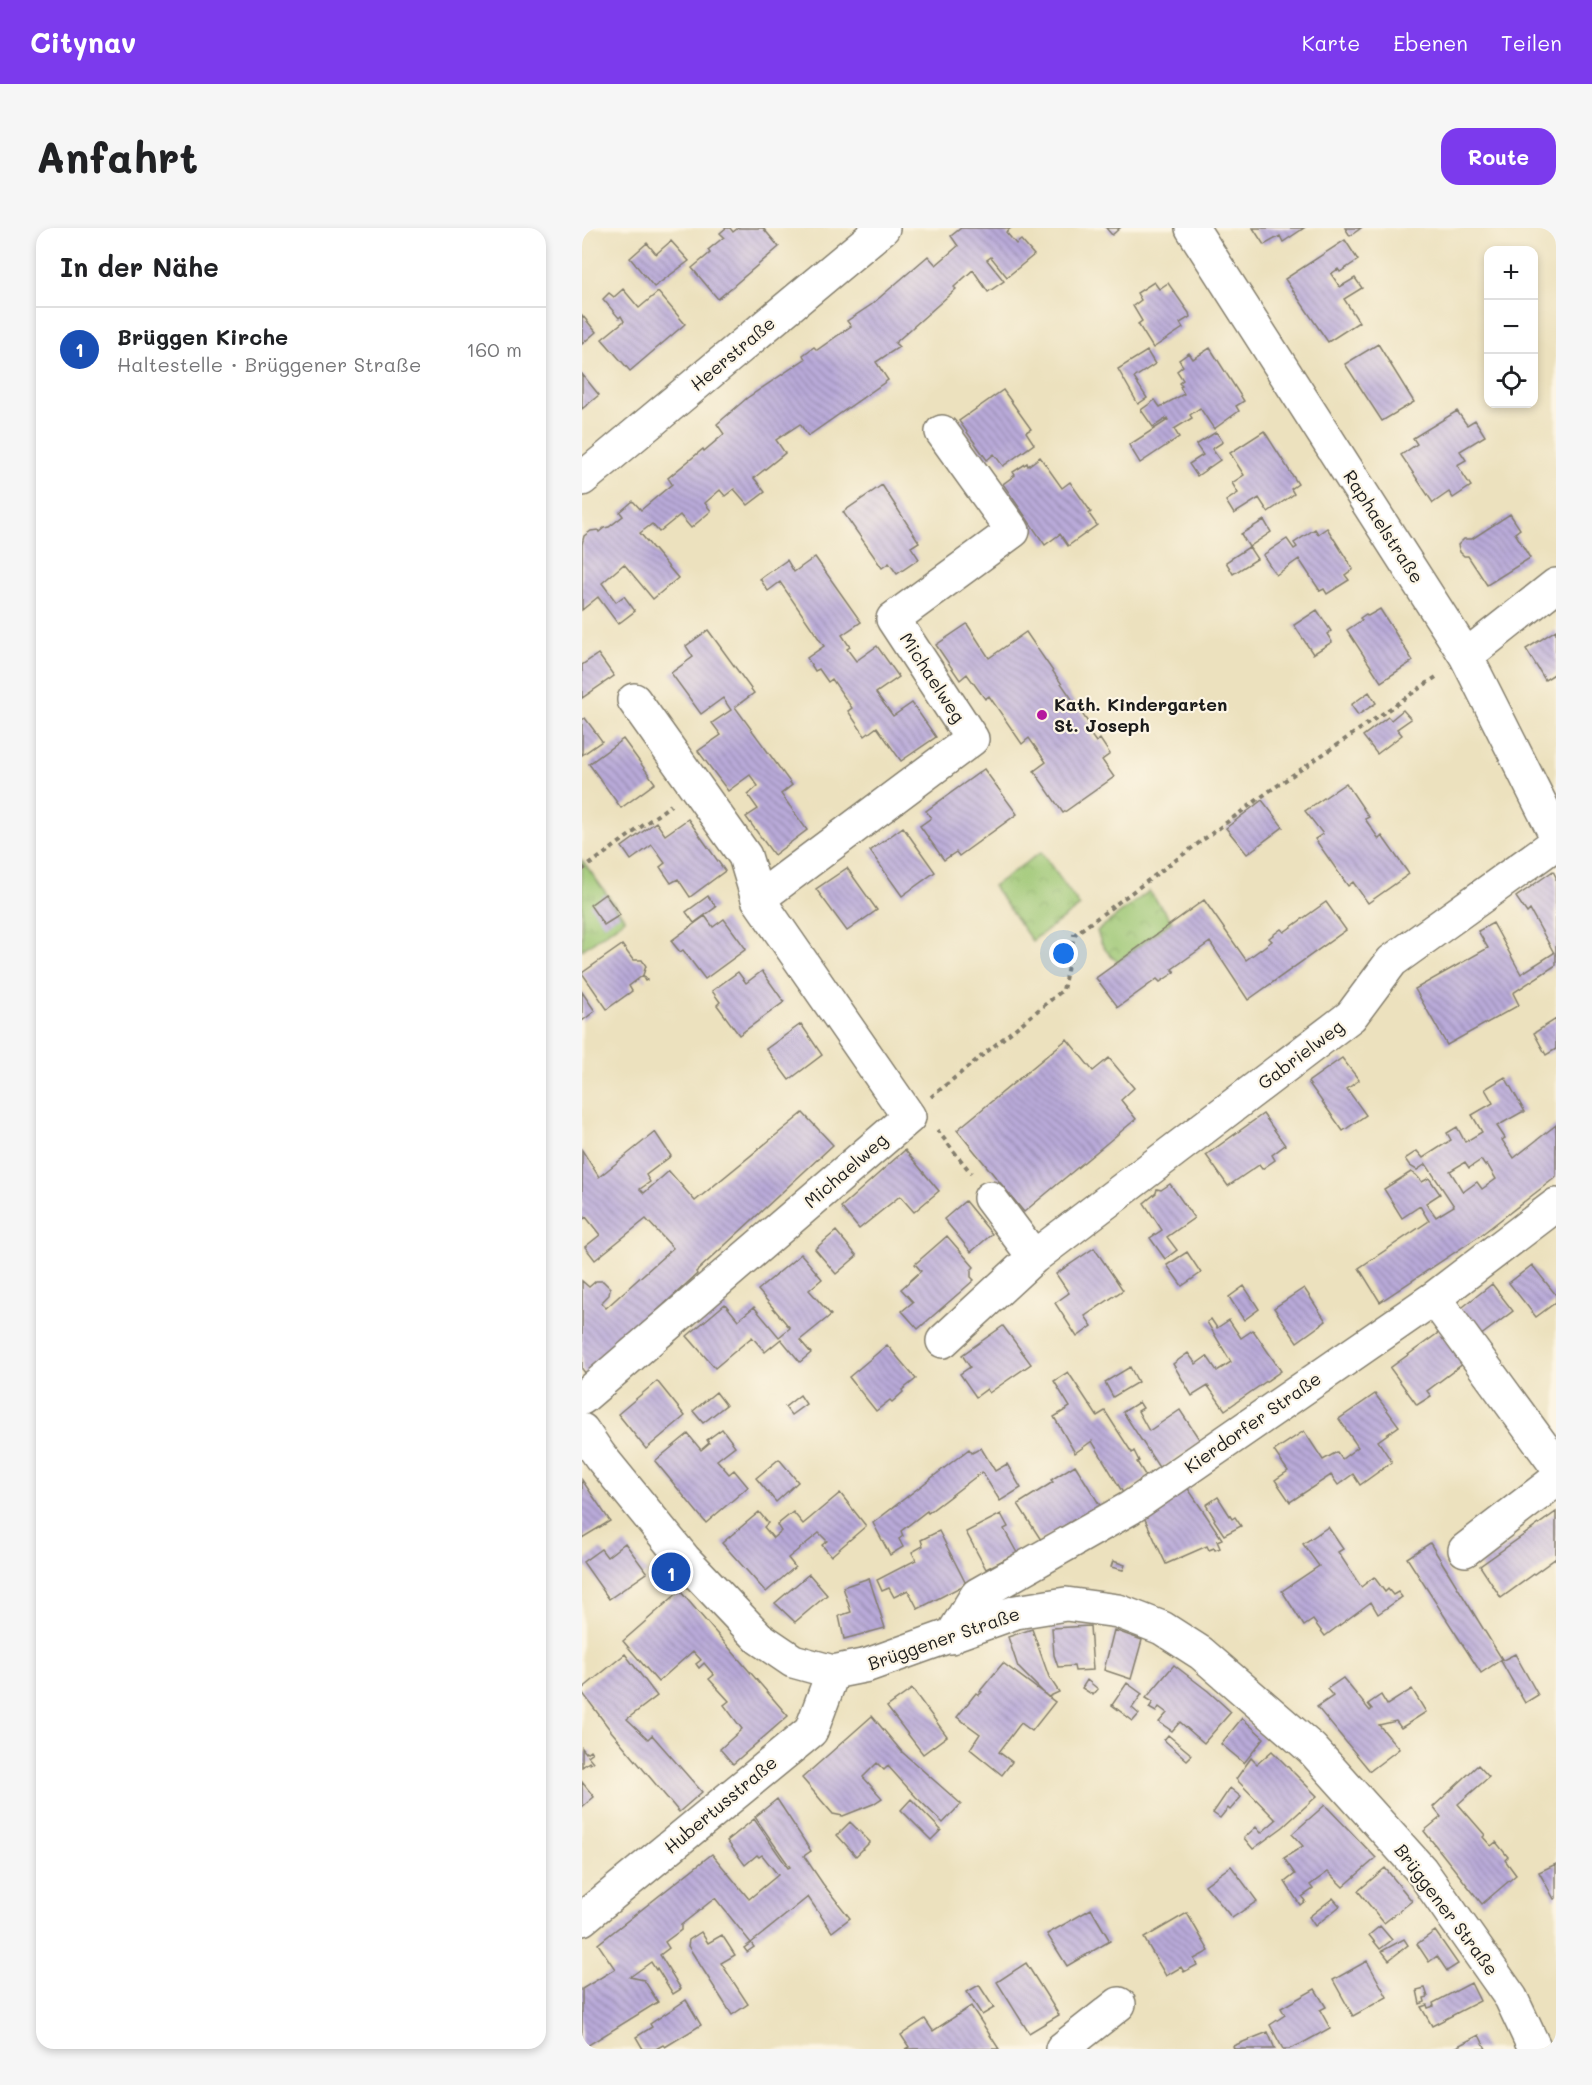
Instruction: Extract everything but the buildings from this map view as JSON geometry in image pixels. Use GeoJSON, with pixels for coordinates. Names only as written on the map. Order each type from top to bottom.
{"type":"FeatureCollection","features":[{"type":"Feature","properties":{"kind":"street","name":"Heerstraße"},"geometry":{"type":"LineString","coordinates":[[582,479],[883,228]]}},
{"type":"Feature","properties":{"kind":"street","name":"Raphaelstraße"},"geometry":{"type":"LineString","coordinates":[[1192,228],[1466,656],[1556,836]]}},
{"type":"Feature","properties":{"kind":"street","name":"Michaelweg"},"geometry":{"type":"LineString","coordinates":[[758,899],[972,739],[893,619],[1013,531],[942,432]]}},
{"type":"Feature","properties":{"kind":"street"},"geometry":{"type":"LineString","coordinates":[[1466,656],[1556,585]]}},
{"type":"Feature","properties":{"kind":"street"},"geometry":{"type":"LineString","coordinates":[[634,700],[745,856],[758,899],[914,1112]]}},
{"type":"Feature","properties":{"kind":"street","name":"Gabrielweg"},"geometry":{"type":"LineString","coordinates":[[943,1341],[1034,1257],[1351,1016],[1392,961],[1556,843]]}},
{"type":"Feature","properties":{"kind":"street","name":"Michaelweg"},"geometry":{"type":"LineString","coordinates":[[582,1398],[914,1112]]}},
{"type":"Feature","properties":{"kind":"street"},"geometry":{"type":"LineString","coordinates":[[990,1198],[1034,1257]]}},
{"type":"Feature","properties":{"kind":"street","name":"Kierdorfer Straße"},"geometry":{"type":"LineString","coordinates":[[951,1637],[976,1595],[1130,1508],[1434,1298],[1556,1205]]}},
{"type":"Feature","properties":{"kind":"street"},"geometry":{"type":"LineString","coordinates":[[1434,1298],[1556,1465]]}},
{"type":"Feature","properties":{"kind":"street","name":"Brüggener Straße"},"geometry":{"type":"LineString","coordinates":[[582,1430],[600,1456],[684,1559],[759,1638],[793,1662],[833,1672],[868,1665],[1016,1612],[1066,1604],[1118,1611],[1162,1628],[1201,1653],[1312,1749],[1421,1870],[1511,1998],[1535,2049]]}},
{"type":"Feature","properties":{"kind":"street"},"geometry":{"type":"LineString","coordinates":[[1465,1550],[1556,1480]]}},
{"type":"Feature","properties":{"kind":"street","name":"Hubertusstraße"},"geometry":{"type":"LineString","coordinates":[[582,1919],[811,1731],[833,1672]]}},
{"type":"Feature","properties":{"kind":"street"},"geometry":{"type":"LineString","coordinates":[[1062,2049],[1119,2004]]}},
{"type":"Feature","properties":{"kind":"path"},"geometry":{"type":"LineString","coordinates":[[990,1198],[914,1112],[1063,990],[1074,935],[1268,792],[1466,656]]}},
{"type":"Feature","properties":{"kind":"path"},"geometry":{"type":"LineString","coordinates":[[582,870],[696,786]]}},
{"type":"Feature","properties":{"kind":"green space"},"geometry":{"type":"Polygon","coordinates":[[[1041,852],[1080,906],[1032,941],[993,886],[1041,852]]]}},
{"type":"Feature","properties":{"kind":"green space"},"geometry":{"type":"Polygon","coordinates":[[[582,860],[625,919],[582,950],[582,860]]]}},
{"type":"Feature","properties":{"kind":"green space"},"geometry":{"type":"Polygon","coordinates":[[[1149,891],[1172,921],[1118,962],[1104,948],[1097,931],[1149,891]]]}},
{"type":"Feature","properties":{"kind":"place","name":"Kath. Kindergarten St. Joseph"},"geometry":{"type":"Point","coordinates":[1042,715]}},
{"type":"Feature","properties":{"kind":"place","name":"Brüggen Kirche"},"geometry":{"type":"Point","coordinates":[671,1572]}}]}
